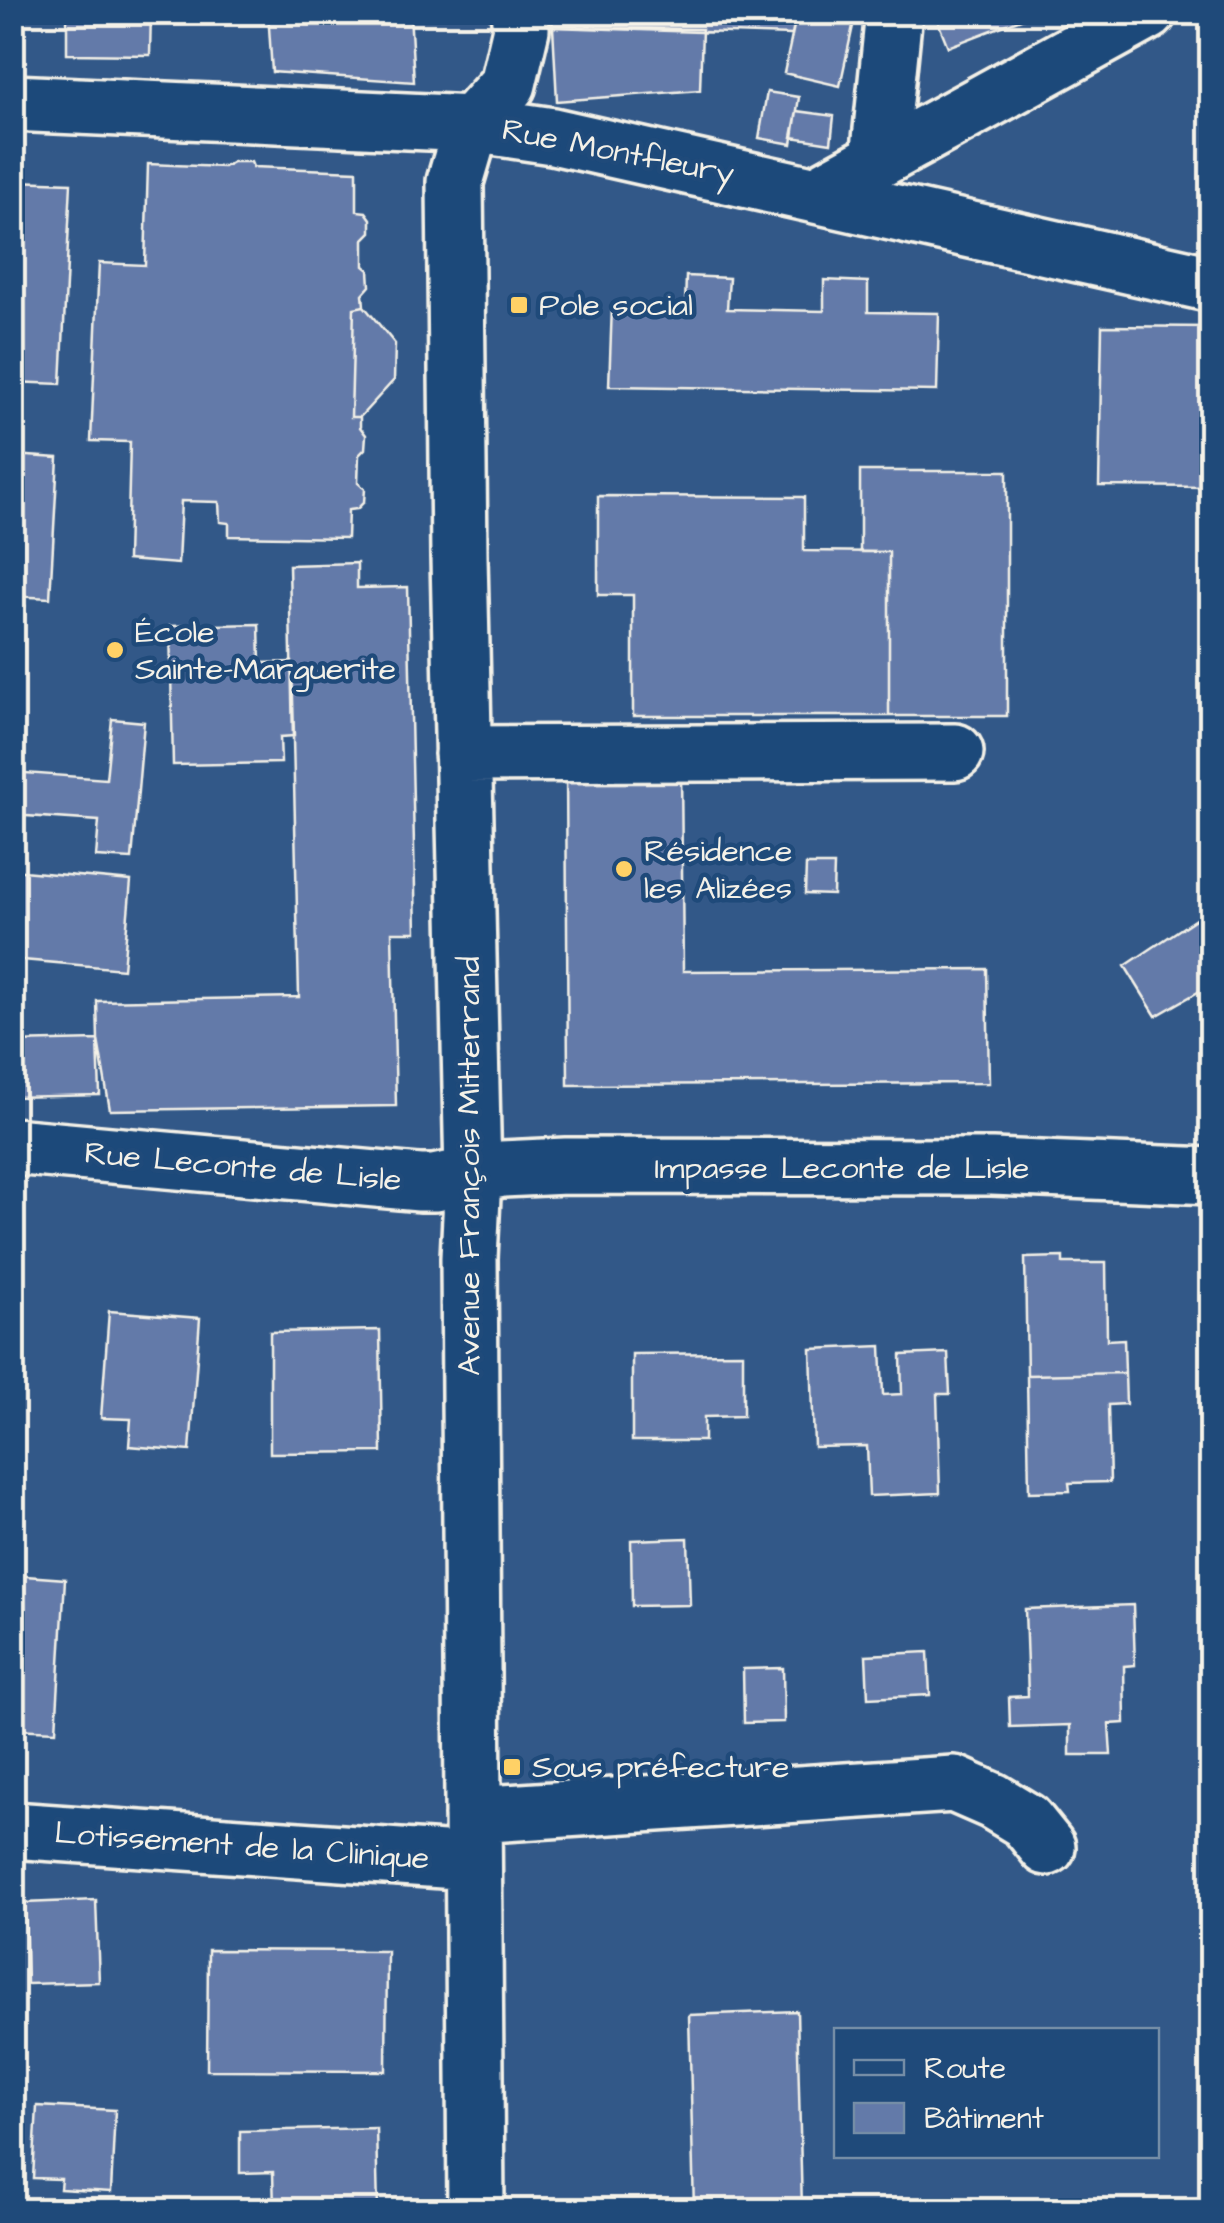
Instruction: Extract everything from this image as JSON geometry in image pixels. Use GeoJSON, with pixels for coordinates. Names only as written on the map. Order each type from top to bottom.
{"type":"FeatureCollection","features":[{"type":"Feature","properties":{"kind":"street"},"geometry":{"type":"LineString","coordinates":[[472,124],[508,84],[520,29],[518,12]]}},
{"type":"Feature","properties":{"kind":"street"},"geometry":{"type":"LineString","coordinates":[[879,159],[894,12]]}},
{"type":"Feature","properties":{"kind":"street"},"geometry":{"type":"LineString","coordinates":[[818,193],[1148,12]]}},
{"type":"Feature","properties":{"kind":"street","name":"Rue Montfleury"},"geometry":{"type":"LineString","coordinates":[[12,104],[472,124],[553,136],[1212,284]]}},
{"type":"Feature","properties":{"kind":"street","name":"Avenue François Mitterrand"},"geometry":{"type":"LineString","coordinates":[[472,124],[456,182],[473,1176],[469,1278],[476,2210]]}},
{"type":"Feature","properties":{"kind":"street"},"geometry":{"type":"LineString","coordinates":[[464,754],[955,752]]}},
{"type":"Feature","properties":{"kind":"street","name":"Rue Leconte de Lisle"},"geometry":{"type":"LineString","coordinates":[[12,1146],[420,1182],[473,1176]]}},
{"type":"Feature","properties":{"kind":"street","name":"Impasse Leconte de Lisle"},"geometry":{"type":"LineString","coordinates":[[473,1176],[502,1169],[585,1166],[992,1167],[1212,1176]]}},
{"type":"Feature","properties":{"kind":"street","name":"Lotissement de la Clinique"},"geometry":{"type":"LineString","coordinates":[[12,1830],[473,1839],[954,1784],[1026,1820],[1047,1847]]}},
{"type":"Feature","properties":{"kind":"building"},"geometry":{"type":"Polygon","coordinates":[[[67,12],[151,12],[150,55],[67,54],[67,12]]]}},
{"type":"Feature","properties":{"kind":"building"},"geometry":{"type":"Polygon","coordinates":[[[151,12],[236,12],[236,20],[151,20],[151,12]]]}},
{"type":"Feature","properties":{"kind":"building"},"geometry":{"type":"Polygon","coordinates":[[[268,12],[410,12],[414,82],[272,72],[268,12]]]}},
{"type":"Feature","properties":{"kind":"building"},"geometry":{"type":"Polygon","coordinates":[[[551,12],[797,12],[792,35],[553,27],[551,12]]]}},
{"type":"Feature","properties":{"kind":"building"},"geometry":{"type":"Polygon","coordinates":[[[797,12],[856,12],[840,86],[784,73],[797,12]]]}},
{"type":"Feature","properties":{"kind":"building"},"geometry":{"type":"Polygon","coordinates":[[[934,12],[1039,12],[948,47],[934,12]]]}},
{"type":"Feature","properties":{"kind":"building"},"geometry":{"type":"Polygon","coordinates":[[[553,27],[702,29],[700,90],[557,101],[553,27]]]}},
{"type":"Feature","properties":{"kind":"building"},"geometry":{"type":"Polygon","coordinates":[[[767,92],[799,97],[792,144],[759,138],[767,92]]]}},
{"type":"Feature","properties":{"kind":"building"},"geometry":{"type":"Polygon","coordinates":[[[797,111],[834,116],[831,143],[792,137],[797,111]]]}},
{"type":"Feature","properties":{"kind":"building"},"geometry":{"type":"Polygon","coordinates":[[[233,162],[251,162],[253,167],[357,171],[357,211],[366,212],[371,219],[371,232],[364,239],[364,266],[369,270],[370,286],[363,294],[364,306],[354,308],[351,417],[360,417],[360,427],[366,435],[365,449],[359,455],[358,483],[365,489],[364,502],[357,509],[348,510],[347,538],[229,536],[229,523],[220,522],[219,502],[181,501],[178,564],[127,560],[130,442],[91,441],[99,263],[145,265],[148,164],[224,167],[233,162]]]}},
{"type":"Feature","properties":{"kind":"building"},"geometry":{"type":"Polygon","coordinates":[[[14,181],[71,183],[61,384],[12,382],[14,181]]]}},
{"type":"Feature","properties":{"kind":"building"},"geometry":{"type":"Polygon","coordinates":[[[686,276],[729,278],[727,309],[824,311],[824,280],[868,282],[868,312],[939,313],[937,391],[609,386],[612,306],[685,307],[686,276]]]}},
{"type":"Feature","properties":{"kind":"building"},"geometry":{"type":"Polygon","coordinates":[[[364,306],[395,344],[394,380],[360,417],[351,417],[354,308],[364,306]]]}},
{"type":"Feature","properties":{"kind":"building"},"geometry":{"type":"Polygon","coordinates":[[[1102,326],[1212,327],[1212,487],[1099,486],[1102,326]]]}},
{"type":"Feature","properties":{"kind":"building"},"geometry":{"type":"Polygon","coordinates":[[[12,455],[58,458],[50,598],[12,596],[12,455]]]}},
{"type":"Feature","properties":{"kind":"building"},"geometry":{"type":"Polygon","coordinates":[[[860,471],[1007,471],[1007,716],[889,716],[889,552],[860,552],[860,471]]]}},
{"type":"Feature","properties":{"kind":"building"},"geometry":{"type":"Polygon","coordinates":[[[598,496],[804,497],[804,551],[889,552],[889,716],[633,716],[633,595],[598,595],[598,496]]]}},
{"type":"Feature","properties":{"kind":"building"},"geometry":{"type":"Polygon","coordinates":[[[357,563],[357,588],[408,587],[416,932],[392,932],[396,1106],[110,1110],[98,1040],[97,1001],[299,997],[289,565],[357,563]]]}},
{"type":"Feature","properties":{"kind":"building"},"geometry":{"type":"Polygon","coordinates":[[[12,605],[25,606],[15,724],[12,724],[12,605]]]}},
{"type":"Feature","properties":{"kind":"building"},"geometry":{"type":"Polygon","coordinates":[[[259,624],[260,663],[292,662],[294,736],[280,737],[281,763],[173,765],[170,626],[259,624]]]}},
{"type":"Feature","properties":{"kind":"building"},"geometry":{"type":"Polygon","coordinates":[[[112,719],[144,722],[132,859],[96,857],[99,821],[12,815],[12,772],[106,779],[112,719]]]}},
{"type":"Feature","properties":{"kind":"building","name":"Résidence les Alizées"},"geometry":{"type":"Polygon","coordinates":[[[566,768],[681,768],[683,971],[987,969],[989,1083],[568,1085],[566,768]]]}},
{"type":"Feature","properties":{"kind":"building"},"geometry":{"type":"Polygon","coordinates":[[[1212,821],[1212,870],[1203,822],[1212,821]]]}},
{"type":"Feature","properties":{"kind":"building"},"geometry":{"type":"Polygon","coordinates":[[[806,865],[834,865],[833,895],[805,894],[806,865]]]}},
{"type":"Feature","properties":{"kind":"building"},"geometry":{"type":"Polygon","coordinates":[[[12,870],[131,881],[123,969],[12,959],[12,870]]]}},
{"type":"Feature","properties":{"kind":"building"},"geometry":{"type":"Polygon","coordinates":[[[1212,908],[1212,984],[1156,1016],[1125,966],[1212,908]]]}},
{"type":"Feature","properties":{"kind":"building"},"geometry":{"type":"Polygon","coordinates":[[[98,1040],[100,1095],[12,1097],[12,1042],[98,1040]]]}},
{"type":"Feature","properties":{"kind":"building"},"geometry":{"type":"Polygon","coordinates":[[[1063,1257],[1063,1263],[1106,1263],[1107,1340],[1124,1339],[1125,1373],[1027,1375],[1025,1258],[1063,1257]]]}},
{"type":"Feature","properties":{"kind":"building"},"geometry":{"type":"Polygon","coordinates":[[[109,1311],[200,1318],[190,1451],[129,1446],[131,1419],[101,1418],[109,1311]]]}},
{"type":"Feature","properties":{"kind":"building"},"geometry":{"type":"Polygon","coordinates":[[[380,1330],[382,1452],[270,1453],[270,1332],[380,1330]]]}},
{"type":"Feature","properties":{"kind":"building"},"geometry":{"type":"Polygon","coordinates":[[[881,1346],[883,1395],[902,1394],[901,1355],[948,1353],[950,1394],[937,1394],[940,1493],[869,1496],[867,1446],[814,1447],[811,1349],[881,1346]]]}},
{"type":"Feature","properties":{"kind":"building"},"geometry":{"type":"Polygon","coordinates":[[[743,1353],[743,1416],[704,1417],[704,1441],[632,1441],[632,1354],[743,1353]]]}},
{"type":"Feature","properties":{"kind":"building"},"geometry":{"type":"Polygon","coordinates":[[[1125,1373],[1126,1404],[1108,1405],[1110,1482],[1069,1483],[1070,1491],[1029,1492],[1027,1375],[1125,1373]]]}},
{"type":"Feature","properties":{"kind":"building"},"geometry":{"type":"Polygon","coordinates":[[[688,1538],[690,1605],[632,1606],[631,1540],[688,1538]]]}},
{"type":"Feature","properties":{"kind":"building"},"geometry":{"type":"Polygon","coordinates":[[[12,1575],[65,1579],[56,1731],[12,1729],[12,1575]]]}},
{"type":"Feature","properties":{"kind":"building"},"geometry":{"type":"Polygon","coordinates":[[[1133,1605],[1135,1665],[1124,1666],[1125,1723],[1109,1724],[1111,1755],[1070,1755],[1070,1725],[1010,1727],[1009,1697],[1028,1696],[1025,1609],[1133,1605]]]}},
{"type":"Feature","properties":{"kind":"building"},"geometry":{"type":"Polygon","coordinates":[[[928,1652],[930,1695],[868,1698],[866,1655],[928,1652]]]}},
{"type":"Feature","properties":{"kind":"building"},"geometry":{"type":"Polygon","coordinates":[[[783,1668],[784,1722],[744,1723],[743,1669],[783,1668]]]}},
{"type":"Feature","properties":{"kind":"building"},"geometry":{"type":"Polygon","coordinates":[[[96,1900],[99,1982],[27,1984],[25,1903],[96,1900]]]}},
{"type":"Feature","properties":{"kind":"building"},"geometry":{"type":"Polygon","coordinates":[[[208,1950],[387,1951],[386,2071],[207,2070],[208,1950]]]}},
{"type":"Feature","properties":{"kind":"building"},"geometry":{"type":"Polygon","coordinates":[[[797,2011],[802,2210],[694,2210],[689,2015],[797,2011]]]}},
{"type":"Feature","properties":{"kind":"building"},"geometry":{"type":"Polygon","coordinates":[[[37,2106],[115,2110],[111,2192],[60,2189],[61,2179],[33,2178],[37,2106]]]}},
{"type":"Feature","properties":{"kind":"building"},"geometry":{"type":"Polygon","coordinates":[[[376,2128],[378,2210],[274,2210],[273,2172],[240,2173],[240,2131],[376,2128]]]}},
{"type":"Feature","properties":{"kind":"place","name":"Pole social"},"geometry":{"type":"Point","coordinates":[519,305]}},
{"type":"Feature","properties":{"kind":"place","name":"École Sainte-Marguerite"},"geometry":{"type":"Point","coordinates":[115,650]}},
{"type":"Feature","properties":{"kind":"place","name":"Résidence les Alizées"},"geometry":{"type":"Point","coordinates":[624,869]}},
{"type":"Feature","properties":{"kind":"place","name":"Sous préfecture"},"geometry":{"type":"Point","coordinates":[512,1767]}}]}
